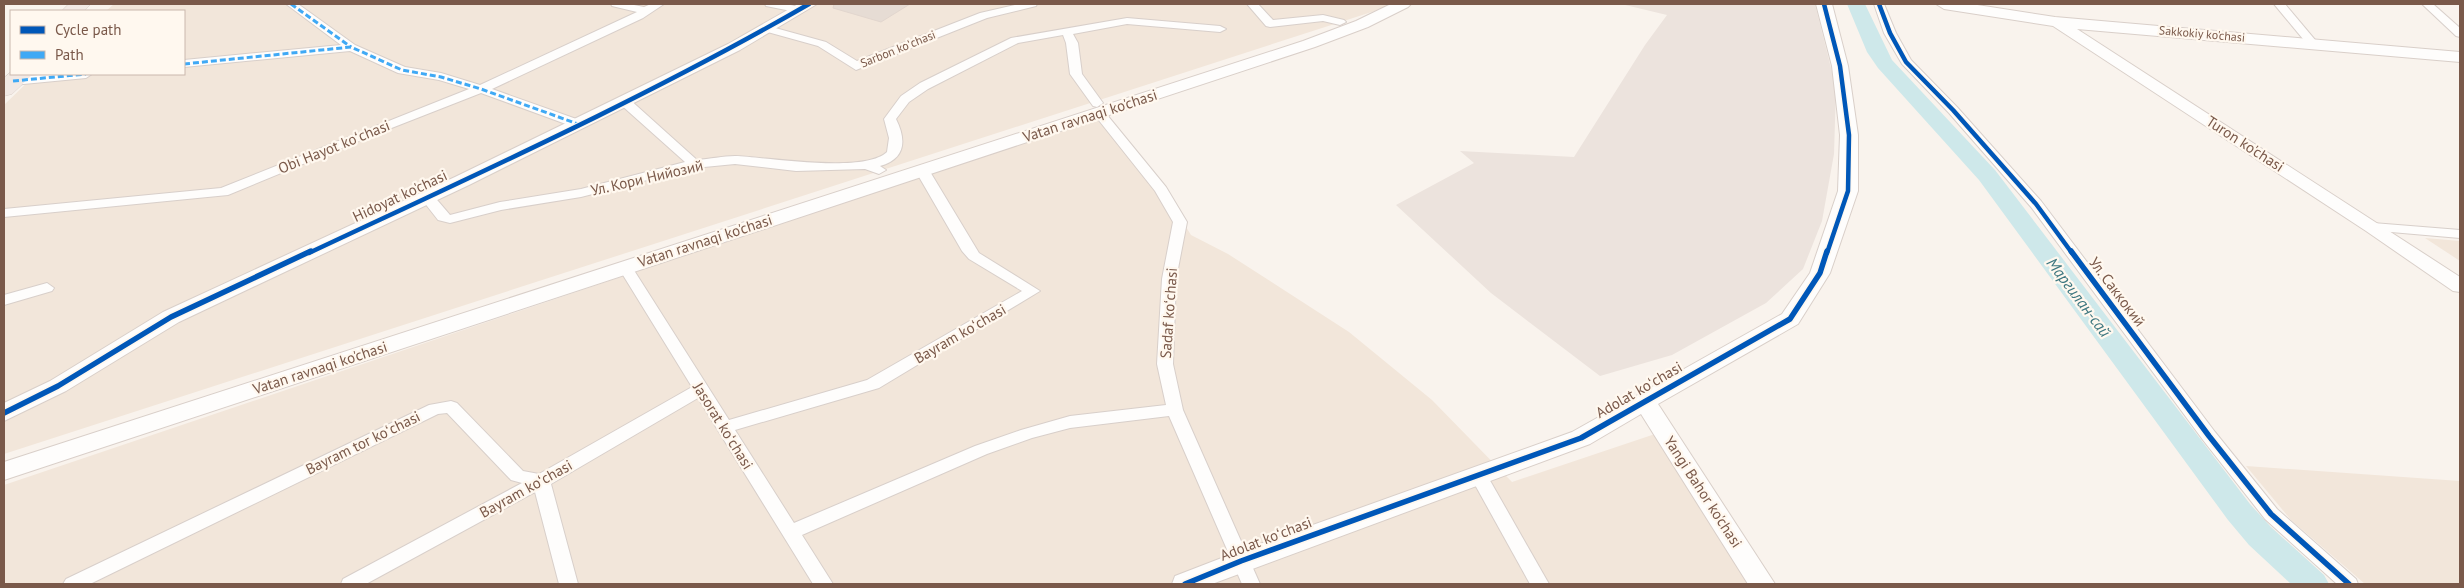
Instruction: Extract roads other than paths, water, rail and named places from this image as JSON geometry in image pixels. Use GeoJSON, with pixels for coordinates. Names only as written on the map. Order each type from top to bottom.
{"type":"FeatureCollection","features":[{"type":"Feature","properties":{"kind":"street"},"geometry":{"type":"LineString","coordinates":[[291,4],[351,47],[402,70],[441,77],[481,89],[578,124]]}},
{"type":"Feature","properties":{"kind":"street"},"geometry":{"type":"LineString","coordinates":[[616,4],[645,11]]}},
{"type":"Feature","properties":{"kind":"street","name":"Obi Hayot koʻchasi"},"geometry":{"type":"LineString","coordinates":[[4,213],[223,192],[361,135],[481,89],[639,16],[659,4]]}},
{"type":"Feature","properties":{"kind":"street"},"geometry":{"type":"LineString","coordinates":[[770,4],[805,7]]}},
{"type":"Feature","properties":{"kind":"street","name":"Sarbon koʻchasi"},"geometry":{"type":"LineString","coordinates":[[768,29],[822,44],[856,66],[984,14],[1032,4]]}},
{"type":"Feature","properties":{"kind":"street"},"geometry":{"type":"LineString","coordinates":[[1252,4],[1270,24],[1323,18],[1340,22]]}},
{"type":"Feature","properties":{"kind":"street","name":"Vatan ravnaqi ko'chasi"},"geometry":{"type":"LineString","coordinates":[[1098,108],[1340,22],[1381,4]]}},
{"type":"Feature","properties":{"kind":"street","name":"Vatan ravnaqi ko'chasi"},"geometry":{"type":"LineString","coordinates":[[4,471],[922,170],[1063,119],[1327,38],[1403,4]]}},
{"type":"Feature","properties":{"kind":"street","name":"Adolat koʻchasi"},"geometry":{"type":"LineString","coordinates":[[1185,584],[1241,560],[1580,438],[1644,400],[1790,319],[1820,273],[1848,192],[1850,135],[1840,66],[1824,4]]}},
{"type":"Feature","properties":{"kind":"street","name":"Ул. Саккокий"},"geometry":{"type":"LineString","coordinates":[[1879,4],[1890,33],[1906,62],[1953,110],[2036,204],[2209,436],[2271,514],[2349,584]]}},
{"type":"Feature","properties":{"kind":"street","name":"Sakkokiy ko'chasi"},"geometry":{"type":"LineString","coordinates":[[1944,4],[2055,22],[2460,57]]}},
{"type":"Feature","properties":{"kind":"street","name":"Turon ko'chasi"},"geometry":{"type":"LineString","coordinates":[[2029,4],[2373,227],[2460,286]]}},
{"type":"Feature","properties":{"kind":"street"},"geometry":{"type":"LineString","coordinates":[[2279,4],[2312,43]]}},
{"type":"Feature","properties":{"kind":"street"},"geometry":{"type":"LineString","coordinates":[[2427,4],[2460,34]]}},
{"type":"Feature","properties":{"kind":"street","name":"Hidoyat ko'chasi"},"geometry":{"type":"LineString","coordinates":[[4,414],[58,386],[171,317],[578,124],[768,29],[805,7]]}},
{"type":"Feature","properties":{"kind":"street"},"geometry":{"type":"LineString","coordinates":[[1066,31],[1127,21],[1220,29]]}},
{"type":"Feature","properties":{"kind":"street","name":"Sadaf koʻchasi"},"geometry":{"type":"LineString","coordinates":[[1066,31],[1072,43],[1076,74],[1098,108],[1161,190],[1180,222],[1169,280],[1166,320],[1165,364],[1174,410],[1251,584]]}},
{"type":"Feature","properties":{"kind":"street","name":"Ул. Кори Нийозий"},"geometry":{"type":"LineString","coordinates":[[427,197],[443,217],[459,218],[500,206],[581,193],[694,164],[734,160],[796,167],[873,167],[890,157],[894,151],[896,137],[890,119],[905,99],[924,86],[1015,40],[1066,31]]}},
{"type":"Feature","properties":{"kind":"street"},"geometry":{"type":"LineString","coordinates":[[185,64],[351,47]]}},
{"type":"Feature","properties":{"kind":"street"},"geometry":{"type":"LineString","coordinates":[[11,77],[61,75]]}},
{"type":"Feature","properties":{"kind":"street"},"geometry":{"type":"LineString","coordinates":[[624,101],[694,164]]}},
{"type":"Feature","properties":{"kind":"street","name":"Vatan ravnaqi ko'chasi"},"geometry":{"type":"LineString","coordinates":[[4,456],[873,167],[1063,119]]}},
{"type":"Feature","properties":{"kind":"street","name":"Bayram koʻchasi"},"geometry":{"type":"LineString","coordinates":[[724,427],[874,384],[1033,291],[974,256],[967,248],[922,170]]}},
{"type":"Feature","properties":{"kind":"street"},"geometry":{"type":"LineString","coordinates":[[2373,227],[2460,234]]}},
{"type":"Feature","properties":{"kind":"street","name":"Jasorat koʻchasi"},"geometry":{"type":"LineString","coordinates":[[625,267],[700,390],[823,584]]}},
{"type":"Feature","properties":{"kind":"street"},"geometry":{"type":"LineString","coordinates":[[4,300],[47,288]]}},
{"type":"Feature","properties":{"kind":"street","name":"Bayram koʻchasi"},"geometry":{"type":"LineString","coordinates":[[350,584],[541,481],[700,390]]}},
{"type":"Feature","properties":{"kind":"street","name":"Yangi Bahor ko'chasi"},"geometry":{"type":"LineString","coordinates":[[1644,400],[1762,584]]}},
{"type":"Feature","properties":{"kind":"street","name":"Bayram tor koʻchasi"},"geometry":{"type":"LineString","coordinates":[[72,584],[435,408],[444,406],[451,407],[517,476],[541,481]]}},
{"type":"Feature","properties":{"kind":"street"},"geometry":{"type":"LineString","coordinates":[[790,532],[981,450],[1027,434],[1070,422],[1174,410]]}},
{"type":"Feature","properties":{"kind":"street"},"geometry":{"type":"LineString","coordinates":[[1478,474],[1540,584]]}},
{"type":"Feature","properties":{"kind":"street"},"geometry":{"type":"LineString","coordinates":[[541,481],[570,584]]}},
{"type":"Feature","properties":{"kind":"waterway","name":"Маргилан-сай"},"geometry":{"type":"LineString","coordinates":[[1856,4],[1877,52],[1885,64],[1987,175],[2239,512],[2260,536],[2312,584]]}}]}
